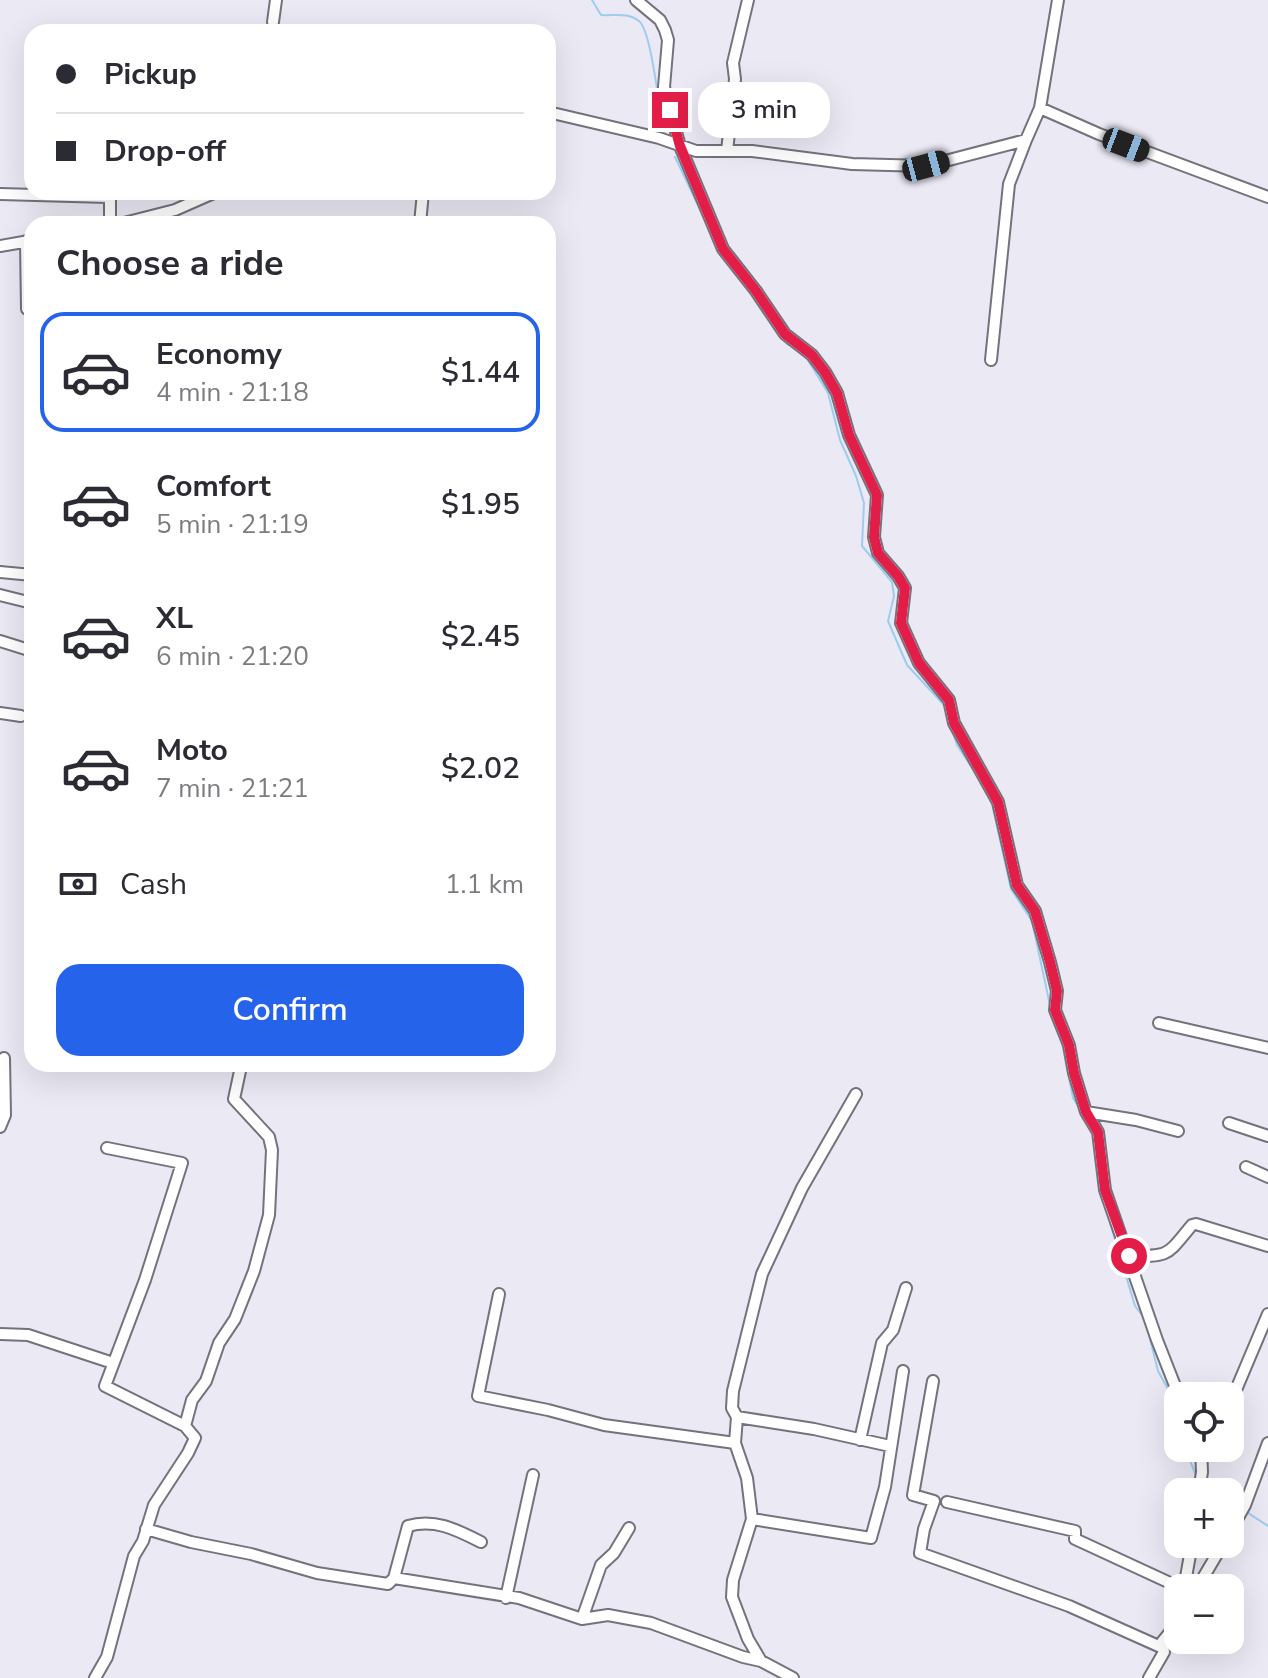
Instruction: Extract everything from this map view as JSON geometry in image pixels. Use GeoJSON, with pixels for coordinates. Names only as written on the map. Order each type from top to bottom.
{"type":"FeatureCollection","features":[{"type":"Feature","properties":{"kind":"street"},"geometry":{"type":"LineString","coordinates":[[273,22],[276,0]]}},
{"type":"Feature","properties":{"kind":"street"},"geometry":{"type":"LineString","coordinates":[[636,0],[660,20],[665,30],[668,40],[664,87],[680,146],[723,249],[785,334],[812,355],[837,393],[849,435],[877,495],[874,537],[878,553],[905,588],[901,623],[919,663],[949,700],[954,723],[998,802],[1017,885],[1035,911],[1057,991],[1055,1010],[1069,1045],[1086,1112],[1098,1132],[1105,1190],[1174,1382]]}},
{"type":"Feature","properties":{"kind":"street"},"geometry":{"type":"LineString","coordinates":[[727,151],[735,79],[733,63],[748,0]]}},
{"type":"Feature","properties":{"kind":"street"},"geometry":{"type":"LineString","coordinates":[[991,360],[1009,184],[1040,108],[1058,0]]}},
{"type":"Feature","properties":{"kind":"street"},"geometry":{"type":"LineString","coordinates":[[1040,108],[1099,134],[1268,197]]}},
{"type":"Feature","properties":{"kind":"street"},"geometry":{"type":"LineString","coordinates":[[556,114],[659,138],[696,151],[752,151],[852,164],[926,166],[1026,140]]}},
{"type":"Feature","properties":{"kind":"street"},"geometry":{"type":"LineString","coordinates":[[0,194],[24,195]]}},
{"type":"Feature","properties":{"kind":"street"},"geometry":{"type":"LineString","coordinates":[[151,216],[198,200]]}},
{"type":"Feature","properties":{"kind":"street"},"geometry":{"type":"LineString","coordinates":[[0,246],[24,242]]}},
{"type":"Feature","properties":{"kind":"street"},"geometry":{"type":"LineString","coordinates":[[0,572],[24,574]]}},
{"type":"Feature","properties":{"kind":"street"},"geometry":{"type":"LineString","coordinates":[[0,595],[24,601]]}},
{"type":"Feature","properties":{"kind":"street"},"geometry":{"type":"LineString","coordinates":[[0,641],[24,648]]}},
{"type":"Feature","properties":{"kind":"street"},"geometry":{"type":"LineString","coordinates":[[0,713],[21,716]]}},
{"type":"Feature","properties":{"kind":"street"},"geometry":{"type":"LineString","coordinates":[[1159,1023],[1268,1048]]}},
{"type":"Feature","properties":{"kind":"street"},"geometry":{"type":"LineString","coordinates":[[0,1127],[5,1115],[4,1058]]}},
{"type":"Feature","properties":{"kind":"street"},"geometry":{"type":"LineString","coordinates":[[185,1426],[192,1400],[206,1381],[219,1343],[235,1319],[254,1271],[269,1215],[272,1150],[269,1137],[234,1099],[240,1072]]}},
{"type":"Feature","properties":{"kind":"street"},"geometry":{"type":"LineString","coordinates":[[761,1661],[748,1639],[732,1597],[733,1580],[752,1519],[747,1478],[735,1443],[737,1417],[732,1408],[733,1391],[762,1274],[802,1188],[856,1094]]}},
{"type":"Feature","properties":{"kind":"street"},"geometry":{"type":"LineString","coordinates":[[1086,1112],[1178,1131]]}},
{"type":"Feature","properties":{"kind":"street"},"geometry":{"type":"LineString","coordinates":[[1229,1123],[1268,1136]]}},
{"type":"Feature","properties":{"kind":"street"},"geometry":{"type":"LineString","coordinates":[[95,1678],[107,1657],[134,1556],[143,1541],[158,1497],[195,1438],[185,1426],[105,1386],[145,1280],[182,1163],[107,1148]]}},
{"type":"Feature","properties":{"kind":"street"},"geometry":{"type":"LineString","coordinates":[[1246,1167],[1268,1177]]}},
{"type":"Feature","properties":{"kind":"street"},"geometry":{"type":"LineString","coordinates":[[1129,1256],[1167,1254],[1196,1224],[1268,1246]]}},
{"type":"Feature","properties":{"kind":"street"},"geometry":{"type":"LineString","coordinates":[[860,1440],[882,1343],[893,1330],[906,1288]]}},
{"type":"Feature","properties":{"kind":"street"},"geometry":{"type":"LineString","coordinates":[[499,1294],[478,1396],[604,1425],[735,1443]]}},
{"type":"Feature","properties":{"kind":"street"},"geometry":{"type":"LineString","coordinates":[[1239,1382],[1268,1314]]}},
{"type":"Feature","properties":{"kind":"street"},"geometry":{"type":"LineString","coordinates":[[0,1334],[28,1335],[113,1363]]}},
{"type":"Feature","properties":{"kind":"street"},"geometry":{"type":"LineString","coordinates":[[752,1519],[871,1538],[883,1497],[903,1371]]}},
{"type":"Feature","properties":{"kind":"street"},"geometry":{"type":"LineString","coordinates":[[933,1381],[913,1495],[934,1501],[920,1553],[1069,1606],[1163,1648]]}},
{"type":"Feature","properties":{"kind":"street"},"geometry":{"type":"LineString","coordinates":[[737,1417],[814,1429],[890,1446]]}},
{"type":"Feature","properties":{"kind":"street"},"geometry":{"type":"LineString","coordinates":[[1244,1507],[1268,1443]]}},
{"type":"Feature","properties":{"kind":"street"},"geometry":{"type":"LineString","coordinates":[[506,1598],[533,1475]]}},
{"type":"Feature","properties":{"kind":"street"},"geometry":{"type":"LineString","coordinates":[[947,1502],[1075,1531],[1075,1539],[1164,1579]]}},
{"type":"Feature","properties":{"kind":"street"},"geometry":{"type":"LineString","coordinates":[[146,1529],[317,1573],[388,1584],[394,1578],[408,1526],[418,1523],[451,1526],[481,1542]]}},
{"type":"Feature","properties":{"kind":"street"},"geometry":{"type":"LineString","coordinates":[[582,1619],[601,1565],[614,1553],[629,1528]]}},
{"type":"Feature","properties":{"kind":"street"},"geometry":{"type":"LineString","coordinates":[[394,1578],[519,1598],[582,1619],[608,1615],[651,1623],[761,1661],[793,1678]]}},
{"type":"Feature","properties":{"kind":"street"},"geometry":{"type":"LineString","coordinates":[[1149,1678],[1164,1652],[1164,1640]]}},
{"type":"Feature","properties":{"kind":"waterway"},"geometry":{"type":"LineString","coordinates":[[592,0],[601,15],[630,16],[644,28],[664,133]]}},
{"type":"Feature","properties":{"kind":"waterway"},"geometry":{"type":"LineString","coordinates":[[675,157],[708,226]]}},
{"type":"Feature","properties":{"kind":"waterway"},"geometry":{"type":"LineString","coordinates":[[771,322],[778,333]]}},
{"type":"Feature","properties":{"kind":"waterway"},"geometry":{"type":"LineString","coordinates":[[782,338],[799,351]]}},
{"type":"Feature","properties":{"kind":"waterway"},"geometry":{"type":"LineString","coordinates":[[806,357],[828,393],[840,440],[856,476],[864,503],[862,546],[892,582],[894,596],[888,621],[907,665],[944,705]]}},
{"type":"Feature","properties":{"kind":"waterway"},"geometry":{"type":"LineString","coordinates":[[952,730],[957,745],[982,783]]}},
{"type":"Feature","properties":{"kind":"waterway"},"geometry":{"type":"LineString","coordinates":[[991,799],[1011,889],[1032,921],[1051,1010]]}},
{"type":"Feature","properties":{"kind":"waterway"},"geometry":{"type":"LineString","coordinates":[[1052,1016],[1062,1042],[1073,1098],[1080,1109]]}},
{"type":"Feature","properties":{"kind":"waterway"},"geometry":{"type":"LineString","coordinates":[[1103,1199],[1135,1306],[1145,1319],[1158,1371],[1164,1382]]}},
{"type":"Feature","properties":{"kind":"waterway"},"geometry":{"type":"LineString","coordinates":[[1191,1462],[1197,1478]]}},
{"type":"Feature","properties":{"kind":"waterway"},"geometry":{"type":"LineString","coordinates":[[1245,1511],[1268,1526]]}},
{"type":"Feature","properties":{"kind":"route"},"geometry":{"type":"LineString","coordinates":[[670,110],[680,146],[723,249],[785,334],[812,355],[837,393],[849,435],[877,495],[874,537],[878,553],[905,588],[901,623],[919,663],[949,700],[954,723],[998,802],[1017,885],[1035,911],[1057,991],[1055,1010],[1069,1045],[1086,1112],[1098,1132],[1105,1190],[1129,1256]]}}]}
